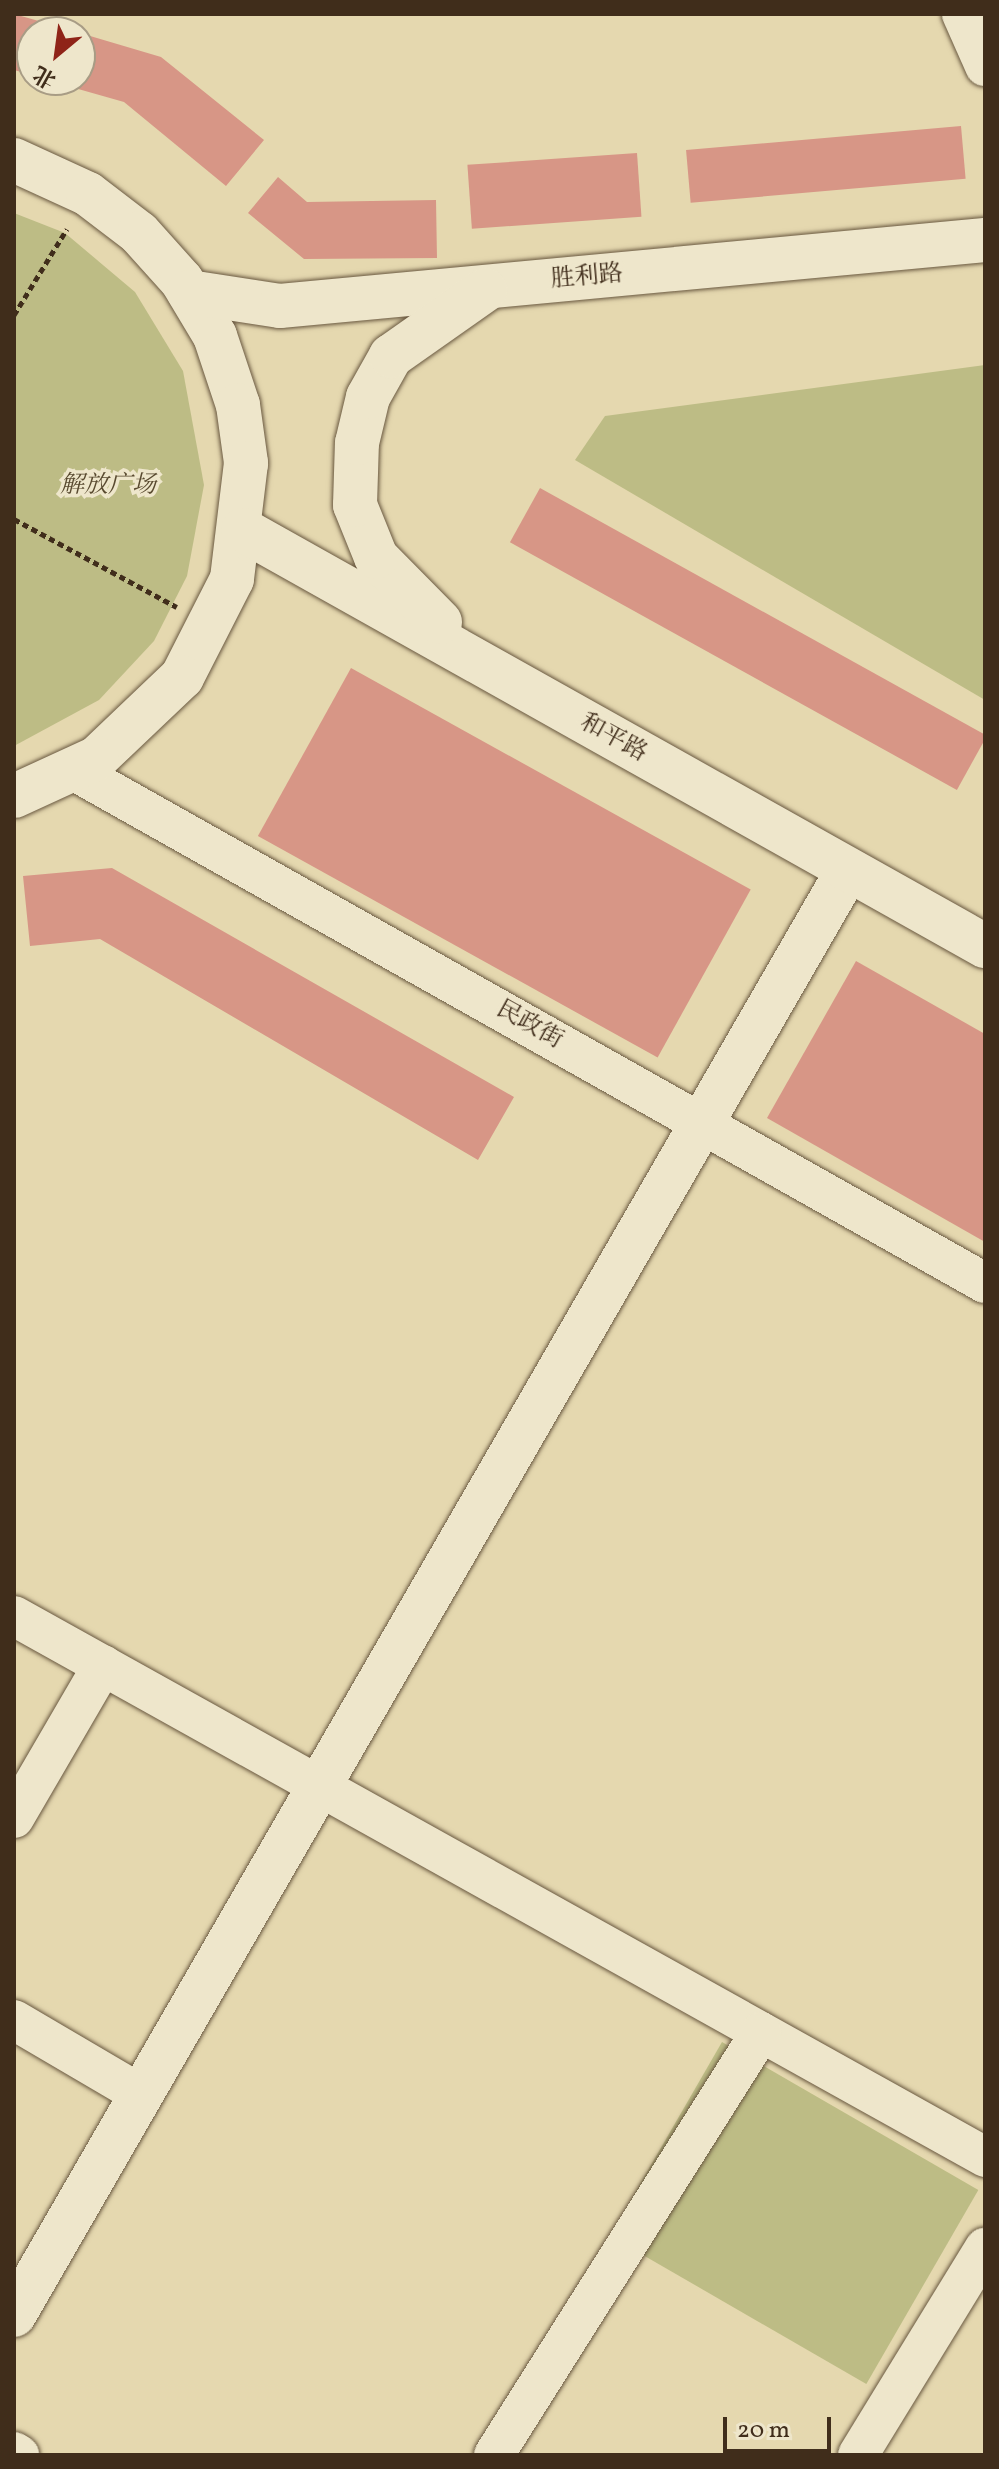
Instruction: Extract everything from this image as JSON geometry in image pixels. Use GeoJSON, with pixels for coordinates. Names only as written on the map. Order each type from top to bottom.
{"type":"FeatureCollection","features":[{"type":"Feature","properties":{"kind":"main road"},"geometry":{"type":"LineString","coordinates":[[14,160],[88,194],[139,233],[189,292],[215,336],[238,405],[246,463],[243,530],[213,626],[143,721],[73,770],[14,796]]}},
{"type":"Feature","properties":{"kind":"main road","name":"胜利路"},"geometry":{"type":"LineString","coordinates":[[189,292],[280,306],[985,240]]}},
{"type":"Feature","properties":{"kind":"main road"},"geometry":{"type":"LineString","coordinates":[[490,287],[391,356],[368,397],[357,443],[355,505],[376,557],[415,603],[535,695]]}},
{"type":"Feature","properties":{"kind":"main road","name":"和平路"},"geometry":{"type":"LineString","coordinates":[[243,530],[985,946]]}},
{"type":"Feature","properties":{"kind":"main road"},"geometry":{"type":"LineString","coordinates":[[14,2315],[848,870]]}},
{"type":"Feature","properties":{"kind":"street"},"geometry":{"type":"LineString","coordinates":[[962,14],[985,66]]}},
{"type":"Feature","properties":{"kind":"street","name":"民政街"},"geometry":{"type":"LineString","coordinates":[[73,770],[985,1283]]}},
{"type":"Feature","properties":{"kind":"street"},"geometry":{"type":"LineString","coordinates":[[14,1616],[985,2157]]}},
{"type":"Feature","properties":{"kind":"street"},"geometry":{"type":"LineString","coordinates":[[14,1818],[103,1665]]}},
{"type":"Feature","properties":{"kind":"street"},"geometry":{"type":"LineString","coordinates":[[14,2020],[142,2095]]}},
{"type":"Feature","properties":{"kind":"street"},"geometry":{"type":"LineString","coordinates":[[494,2455],[761,2032]]}},
{"type":"Feature","properties":{"kind":"street"},"geometry":{"type":"LineString","coordinates":[[858,2455],[985,2248]]}},
{"type":"Feature","properties":{"kind":"street"},"geometry":{"type":"LineString","coordinates":[[14,2452],[19,2455]]}},
{"type":"Feature","properties":{"kind":"path"},"geometry":{"type":"LineString","coordinates":[[14,315],[88,194]]}},
{"type":"Feature","properties":{"kind":"path"},"geometry":{"type":"LineString","coordinates":[[14,519],[213,626]]}},
{"type":"Feature","properties":{"kind":"green space","name":"解放广场"},"geometry":{"type":"Polygon","coordinates":[[[14,213],[65,233],[135,292],[183,371],[204,485],[187,576],[154,641],[99,700],[14,746],[14,213]]]}},
{"type":"Feature","properties":{"kind":"green space"},"geometry":{"type":"Polygon","coordinates":[[[985,365],[985,700],[575,460],[605,416],[985,365]]]}},
{"type":"Feature","properties":{"kind":"green space"},"geometry":{"type":"Polygon","coordinates":[[[722,2042],[978,2190],[866,2384],[610,2236],[722,2042]]]}},
{"type":"Feature","properties":{"kind":"building"},"geometry":{"type":"Polygon","coordinates":[[[14,14],[21,16],[16,16],[14,70],[14,14]]]}},
{"type":"Feature","properties":{"kind":"building"},"geometry":{"type":"Polygon","coordinates":[[[96,38],[161,57],[264,140],[226,186],[124,102],[96,94],[96,38]]]}},
{"type":"Feature","properties":{"kind":"building"},"geometry":{"type":"Polygon","coordinates":[[[961,126],[966,179],[691,203],[686,150],[961,126]]]}},
{"type":"Feature","properties":{"kind":"building"},"geometry":{"type":"Polygon","coordinates":[[[637,153],[641,217],[472,229],[467,165],[637,153]]]}},
{"type":"Feature","properties":{"kind":"building"},"geometry":{"type":"Polygon","coordinates":[[[278,177],[307,202],[436,200],[437,258],[304,259],[248,213],[278,177]]]}},
{"type":"Feature","properties":{"kind":"building"},"geometry":{"type":"Polygon","coordinates":[[[540,488],[985,735],[957,790],[510,542],[540,488]]]}},
{"type":"Feature","properties":{"kind":"building"},"geometry":{"type":"Polygon","coordinates":[[[351,668],[751,890],[658,1057],[258,836],[351,668]]]}},
{"type":"Feature","properties":{"kind":"building"},"geometry":{"type":"Polygon","coordinates":[[[112,868],[514,1097],[478,1160],[100,939],[30,946],[23,876],[112,868]]]}},
{"type":"Feature","properties":{"kind":"building"},"geometry":{"type":"Polygon","coordinates":[[[856,961],[985,1034],[985,1242],[767,1118],[856,961]]]}}]}
